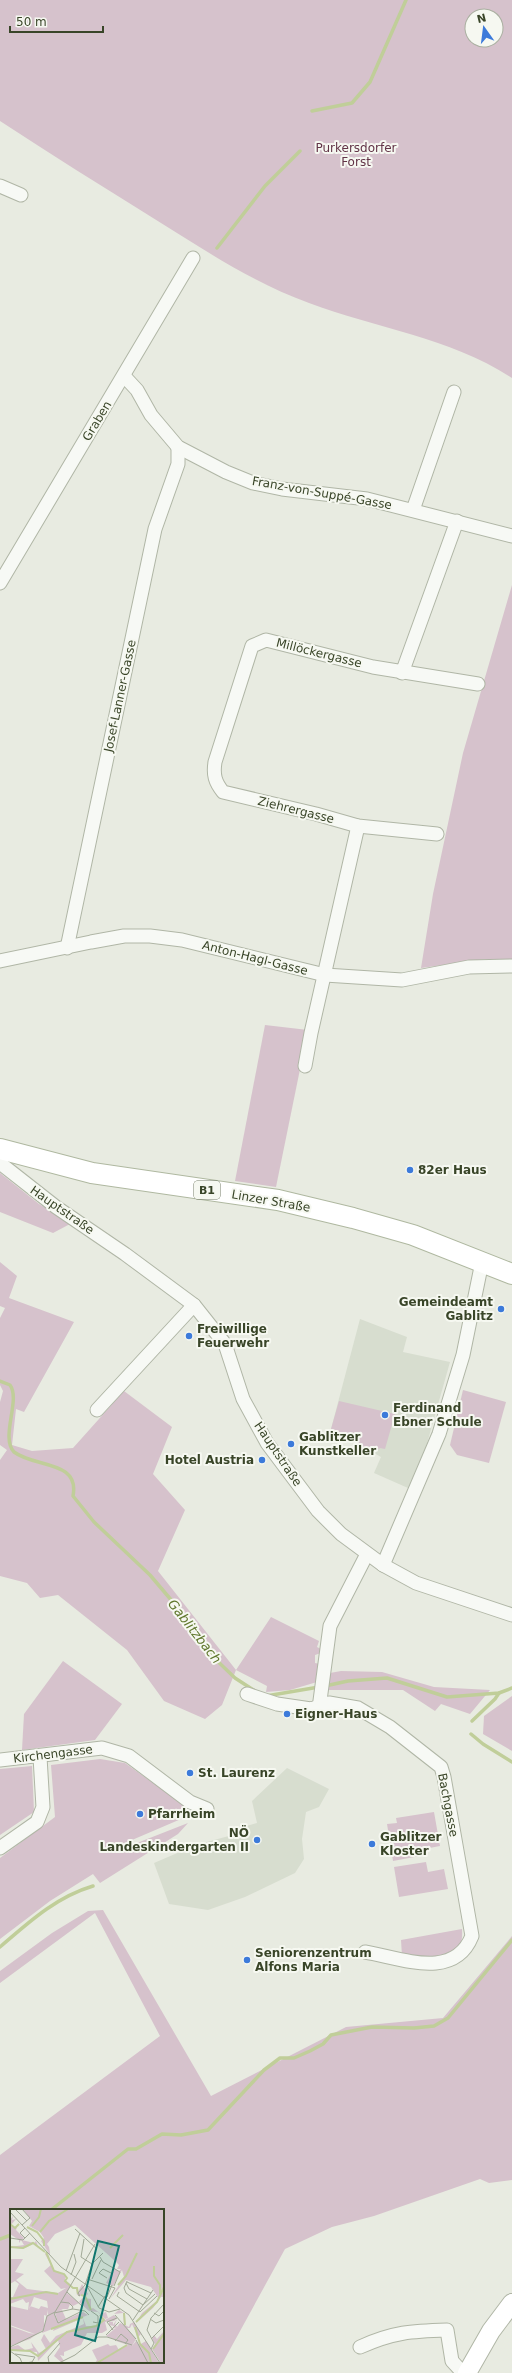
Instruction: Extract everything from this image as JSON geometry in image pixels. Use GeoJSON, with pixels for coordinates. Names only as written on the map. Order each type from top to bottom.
{"type":"FeatureCollection","features":[{"type":"Feature","properties":{"kind":"main road","name":"Linzer Straße"},"geometry":{"type":"LineString","coordinates":[[0,1149],[92,1174],[278,1200],[307,1207],[413,1235],[512,1274]]}},
{"type":"Feature","properties":{"kind":"street"},"geometry":{"type":"LineString","coordinates":[[0,186],[21,195]]}},
{"type":"Feature","properties":{"kind":"street","name":"Graben"},"geometry":{"type":"LineString","coordinates":[[0,583],[193,258]]}},
{"type":"Feature","properties":{"kind":"street","name":"Franz-von-Suppé-Gasse"},"geometry":{"type":"LineString","coordinates":[[124,376],[137,390],[151,415],[178,446],[226,472],[253,483],[282,489],[367,498],[512,536]]}},
{"type":"Feature","properties":{"kind":"street"},"geometry":{"type":"LineString","coordinates":[[413,510],[454,392]]}},
{"type":"Feature","properties":{"kind":"street","name":"Josef-Lanner-Gasse"},"geometry":{"type":"LineString","coordinates":[[67,948],[155,529],[178,464],[178,446]]}},
{"type":"Feature","properties":{"kind":"street"},"geometry":{"type":"LineString","coordinates":[[402,673],[457,521]]}},
{"type":"Feature","properties":{"kind":"street","name":"Millöckergasse"},"geometry":{"type":"LineString","coordinates":[[226,730],[252,646],[266,640],[338,660],[402,673],[478,684]]}},
{"type":"Feature","properties":{"kind":"street","name":"Ziehrergasse"},"geometry":{"type":"LineString","coordinates":[[226,730],[215,762],[213,773],[217,784],[223,792],[316,814],[358,826],[437,834]]}},
{"type":"Feature","properties":{"kind":"street"},"geometry":{"type":"LineString","coordinates":[[305,1066],[358,826]]}},
{"type":"Feature","properties":{"kind":"street","name":"Anton-Hagl-Gasse"},"geometry":{"type":"LineString","coordinates":[[0,961],[124,936],[150,936],[182,940],[325,975],[402,980],[469,967],[512,966]]}},
{"type":"Feature","properties":{"kind":"street","name":"Hauptstraße"},"geometry":{"type":"LineString","coordinates":[[0,1163],[56,1207],[125,1254],[194,1305],[225,1344],[243,1399],[267,1443],[318,1511],[341,1534],[367,1554],[422,1586],[512,1615]]}},
{"type":"Feature","properties":{"kind":"street"},"geometry":{"type":"LineString","coordinates":[[383,1564],[434,1448],[463,1355],[466,1332],[482,1262]]}},
{"type":"Feature","properties":{"kind":"street"},"geometry":{"type":"LineString","coordinates":[[97,1410],[194,1305]]}},
{"type":"Feature","properties":{"kind":"street"},"geometry":{"type":"LineString","coordinates":[[320,1704],[330,1626],[367,1554]]}},
{"type":"Feature","properties":{"kind":"street","name":"Bachgasse"},"geometry":{"type":"LineString","coordinates":[[247,1694],[277,1704],[311,1709],[320,1704],[329,1703],[358,1708],[390,1727],[441,1768],[444,1777],[472,1936],[467,1949],[451,1960],[427,1964],[365,1952]]}},
{"type":"Feature","properties":{"kind":"street","name":"Kirchengasse"},"geometry":{"type":"LineString","coordinates":[[0,1760],[40,1757],[102,1748],[129,1756],[190,1802],[208,1809]]}},
{"type":"Feature","properties":{"kind":"street"},"geometry":{"type":"LineString","coordinates":[[0,1848],[37,1822],[43,1807],[40,1757]]}},
{"type":"Feature","properties":{"kind":"street"},"geometry":{"type":"LineString","coordinates":[[467,2373],[491,2331],[512,2303]]}},
{"type":"Feature","properties":{"kind":"street"},"geometry":{"type":"LineString","coordinates":[[360,2347],[381,2337],[403,2332],[447,2330],[452,2361],[463,2373]]}},
{"type":"Feature","properties":{"kind":"shaded area","name":"Ferdinand Ebner Schule"},"geometry":{"type":"Polygon","coordinates":[[[360,1319],[407,1337],[403,1352],[450,1362],[426,1447],[408,1488],[374,1473],[381,1457],[331,1429],[360,1319]]]}},
{"type":"Feature","properties":{"kind":"shaded area","name":"NÖ Landeskindergarten II"},"geometry":{"type":"Polygon","coordinates":[[[287,1768],[329,1789],[319,1807],[306,1812],[302,1839],[304,1859],[295,1873],[245,1897],[208,1910],[169,1904],[154,1863],[196,1845],[236,1834],[236,1829],[257,1823],[252,1801],[287,1768]]]}},
{"type":"Feature","properties":{"kind":"green space","name":"Purkersdorfer Forst"},"geometry":{"type":"Polygon","coordinates":[[[0,0],[512,0],[512,378],[489,364],[439,343],[334,312],[268,286],[210,253],[0,121],[0,0]]]}},
{"type":"Feature","properties":{"kind":"green space"},"geometry":{"type":"Polygon","coordinates":[[[512,585],[512,959],[486,959],[421,968],[433,894],[463,753],[512,585]]]}},
{"type":"Feature","properties":{"kind":"green space"},"geometry":{"type":"Polygon","coordinates":[[[265,1025],[308,1030],[276,1187],[235,1181],[265,1025]]]}},
{"type":"Feature","properties":{"kind":"green space"},"geometry":{"type":"Polygon","coordinates":[[[0,1173],[39,1204],[62,1217],[70,1224],[53,1233],[0,1212],[0,1173]]]}},
{"type":"Feature","properties":{"kind":"green space"},"geometry":{"type":"Polygon","coordinates":[[[0,1262],[17,1276],[9,1298],[74,1322],[24,1412],[16,1409],[12,1445],[32,1451],[73,1448],[124,1391],[172,1427],[153,1474],[185,1510],[158,1571],[236,1670],[222,1705],[205,1719],[164,1701],[127,1650],[58,1595],[40,1598],[27,1583],[0,1576],[0,1460],[7,1450],[0,1445],[0,1402],[3,1391],[0,1385],[0,1318],[5,1308],[0,1306],[0,1262]]]}},
{"type":"Feature","properties":{"kind":"green space"},"geometry":{"type":"Polygon","coordinates":[[[463,1390],[506,1402],[489,1463],[457,1455],[450,1445],[463,1390]]]}},
{"type":"Feature","properties":{"kind":"green space"},"geometry":{"type":"Polygon","coordinates":[[[339,1401],[395,1414],[385,1449],[380,1448],[374,1453],[331,1429],[339,1401]]]}},
{"type":"Feature","properties":{"kind":"green space"},"geometry":{"type":"Polygon","coordinates":[[[271,1617],[319,1641],[317,1647],[321,1649],[321,1653],[315,1655],[315,1663],[320,1664],[317,1682],[290,1690],[266,1692],[267,1686],[236,1670],[271,1617]]]}},
{"type":"Feature","properties":{"kind":"green space"},"geometry":{"type":"Polygon","coordinates":[[[63,1661],[122,1704],[95,1740],[22,1750],[24,1714],[63,1661]]]}},
{"type":"Feature","properties":{"kind":"green space"},"geometry":{"type":"Polygon","coordinates":[[[341,1671],[382,1672],[434,1687],[490,1690],[470,1714],[441,1704],[435,1711],[403,1690],[328,1690],[330,1673],[341,1671]]]}},
{"type":"Feature","properties":{"kind":"green space"},"geometry":{"type":"Polygon","coordinates":[[[512,1696],[512,1751],[483,1734],[484,1716],[512,1696]]]}},
{"type":"Feature","properties":{"kind":"green space"},"geometry":{"type":"Polygon","coordinates":[[[100,1759],[125,1763],[195,1813],[132,1840],[133,1844],[137,1843],[188,1823],[178,1834],[100,1883],[93,1874],[50,1901],[0,1939],[0,1858],[55,1817],[51,1765],[100,1759]]]}},
{"type":"Feature","properties":{"kind":"green space"},"geometry":{"type":"Polygon","coordinates":[[[32,1766],[34,1812],[0,1835],[0,1769],[32,1766]]]}},
{"type":"Feature","properties":{"kind":"green space"},"geometry":{"type":"Polygon","coordinates":[[[434,1812],[440,1846],[424,1849],[425,1855],[393,1861],[387,1824],[397,1823],[396,1818],[434,1812]]]}},
{"type":"Feature","properties":{"kind":"green space"},"geometry":{"type":"Polygon","coordinates":[[[426,1862],[428,1872],[444,1869],[448,1889],[399,1897],[394,1867],[426,1862]]]}},
{"type":"Feature","properties":{"kind":"green space"},"geometry":{"type":"Polygon","coordinates":[[[103,1910],[211,2096],[346,2027],[443,2018],[512,1936],[512,2180],[489,2183],[480,2179],[374,2216],[332,2227],[285,2249],[217,2373],[0,2373],[0,2155],[160,2036],[95,1913],[0,1983],[0,1971],[52,1933],[88,1911],[103,1910]]]}},
{"type":"Feature","properties":{"kind":"green space"},"geometry":{"type":"Polygon","coordinates":[[[462,1929],[461,1941],[458,1949],[451,1955],[433,1958],[402,1956],[401,1940],[462,1929]]]}},
{"type":"Feature","properties":{"kind":"waterway"},"geometry":{"type":"LineString","coordinates":[[312,111],[352,103],[370,82],[406,0]]}},
{"type":"Feature","properties":{"kind":"waterway"},"geometry":{"type":"LineString","coordinates":[[217,248],[265,186],[300,151]]}},
{"type":"Feature","properties":{"kind":"waterway","name":"Gablitzbach"},"geometry":{"type":"LineString","coordinates":[[0,1381],[10,1385],[13,1392],[9,1437],[10,1445],[14,1452],[33,1461],[54,1466],[63,1470],[70,1476],[73,1484],[73,1496],[94,1522],[150,1575],[189,1621],[209,1653],[235,1678],[255,1691]]}},
{"type":"Feature","properties":{"kind":"waterway","name":"Gablitzbach"},"geometry":{"type":"LineString","coordinates":[[325,1686],[348,1681],[387,1678],[447,1697],[499,1693],[512,1688]]}},
{"type":"Feature","properties":{"kind":"waterway","name":"Gablitzbach"},"geometry":{"type":"LineString","coordinates":[[266,1696],[319,1687]]}},
{"type":"Feature","properties":{"kind":"waterway"},"geometry":{"type":"LineString","coordinates":[[472,1721],[495,1699],[499,1693]]}},
{"type":"Feature","properties":{"kind":"waterway"},"geometry":{"type":"LineString","coordinates":[[471,1734],[483,1744],[512,1762]]}},
{"type":"Feature","properties":{"kind":"waterway"},"geometry":{"type":"LineString","coordinates":[[0,1947],[44,1911],[67,1897],[93,1886]]}},
{"type":"Feature","properties":{"kind":"waterway"},"geometry":{"type":"LineString","coordinates":[[52,2209],[128,2149],[136,2149],[162,2134],[181,2135],[208,2130],[264,2070],[280,2058],[294,2058],[310,2051],[323,2044],[331,2035],[372,2027],[414,2028],[434,2026],[448,2018],[512,1940]]}},
{"type":"Feature","properties":{"kind":"waterway"},"geometry":{"type":"LineString","coordinates":[[0,2239],[10,2235]]}},
{"type":"Feature","properties":{"kind":"place","name":"82er Haus"},"geometry":{"type":"Point","coordinates":[410,1170]}},
{"type":"Feature","properties":{"kind":"place","name":"Gemeindeamt Gablitz"},"geometry":{"type":"Point","coordinates":[501,1309]}},
{"type":"Feature","properties":{"kind":"place","name":"Freiwillige Feuerwehr"},"geometry":{"type":"Point","coordinates":[189,1336]}},
{"type":"Feature","properties":{"kind":"place","name":"Ferdinand Ebner Schule"},"geometry":{"type":"Point","coordinates":[385,1415]}},
{"type":"Feature","properties":{"kind":"place","name":"Gablitzer Kunstkeller"},"geometry":{"type":"Point","coordinates":[291,1444]}},
{"type":"Feature","properties":{"kind":"place","name":"Hotel Austria"},"geometry":{"type":"Point","coordinates":[262,1460]}},
{"type":"Feature","properties":{"kind":"place","name":"Eigner-Haus"},"geometry":{"type":"Point","coordinates":[287,1714]}},
{"type":"Feature","properties":{"kind":"place","name":"St. Laurenz"},"geometry":{"type":"Point","coordinates":[190,1773]}},
{"type":"Feature","properties":{"kind":"place","name":"Pfarrheim"},"geometry":{"type":"Point","coordinates":[140,1814]}},
{"type":"Feature","properties":{"kind":"place","name":"NÖ Landeskindergarten II"},"geometry":{"type":"Point","coordinates":[257,1840]}},
{"type":"Feature","properties":{"kind":"place","name":"Gablitzer Kloster"},"geometry":{"type":"Point","coordinates":[372,1844]}},
{"type":"Feature","properties":{"kind":"place","name":"Seniorenzentrum Alfons Maria"},"geometry":{"type":"Point","coordinates":[247,1960]}}]}
